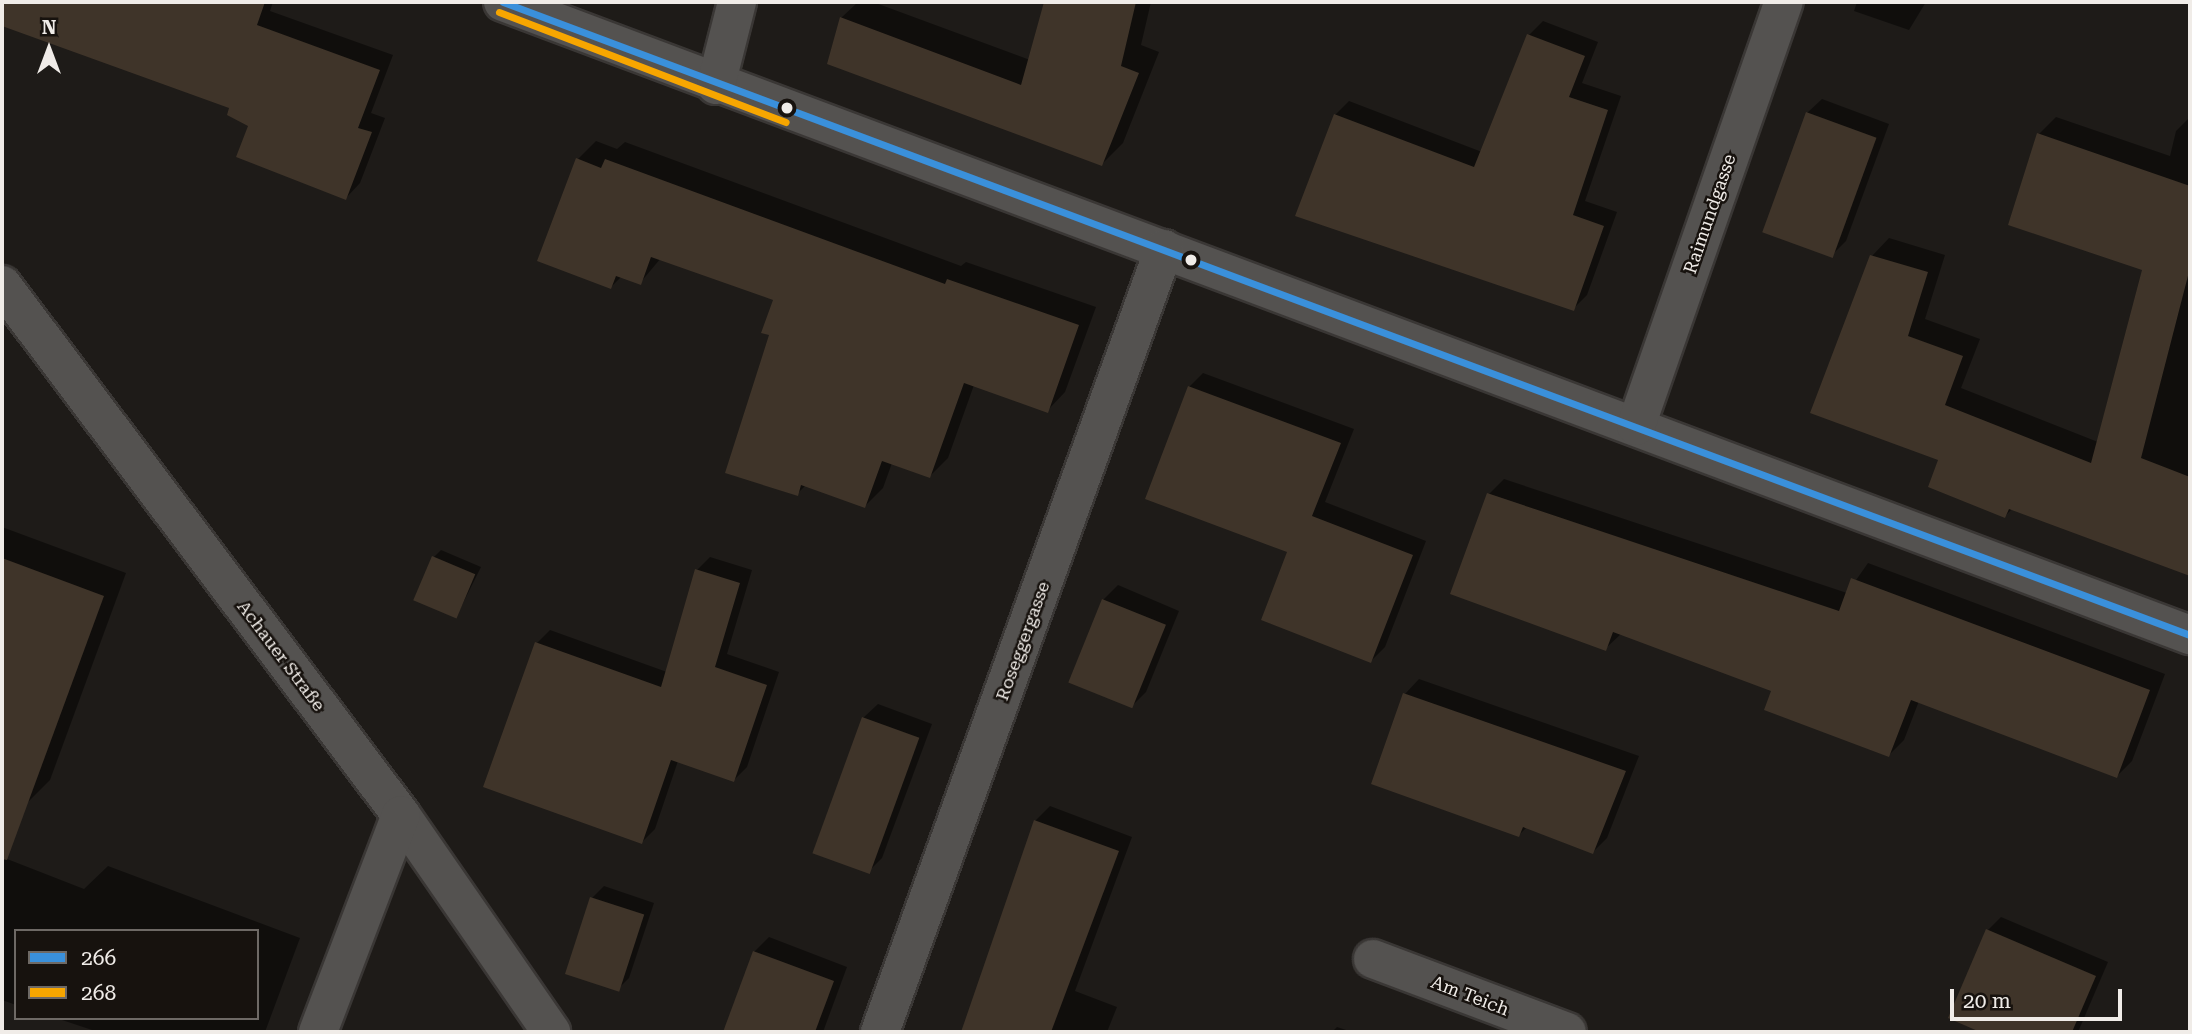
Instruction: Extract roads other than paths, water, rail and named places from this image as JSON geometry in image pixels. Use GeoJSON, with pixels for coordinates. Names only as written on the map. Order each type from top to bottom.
{"type":"FeatureCollection","features":[{"type":"Feature","properties":{"kind":"street"},"geometry":{"type":"LineString","coordinates":[[503,2],[716,85],[1164,249],[2190,635]]}},
{"type":"Feature","properties":{"kind":"street"},"geometry":{"type":"LineString","coordinates":[[716,85],[737,2]]}},
{"type":"Feature","properties":{"kind":"street","name":"Raimundgasse"},"geometry":{"type":"LineString","coordinates":[[1636,426],[1784,2]]}},
{"type":"Feature","properties":{"kind":"street","name":"Roseggergasse"},"geometry":{"type":"LineString","coordinates":[[880,1032],[1164,249]]}},
{"type":"Feature","properties":{"kind":"street","name":"Achauer Straße"},"geometry":{"type":"LineString","coordinates":[[2,285],[401,815],[551,1032]]}},
{"type":"Feature","properties":{"kind":"street"},"geometry":{"type":"LineString","coordinates":[[318,1032],[401,815]]}},
{"type":"Feature","properties":{"kind":"street","name":"Am Teich"},"geometry":{"type":"LineString","coordinates":[[1373,960],[1567,1032]]}}]}
